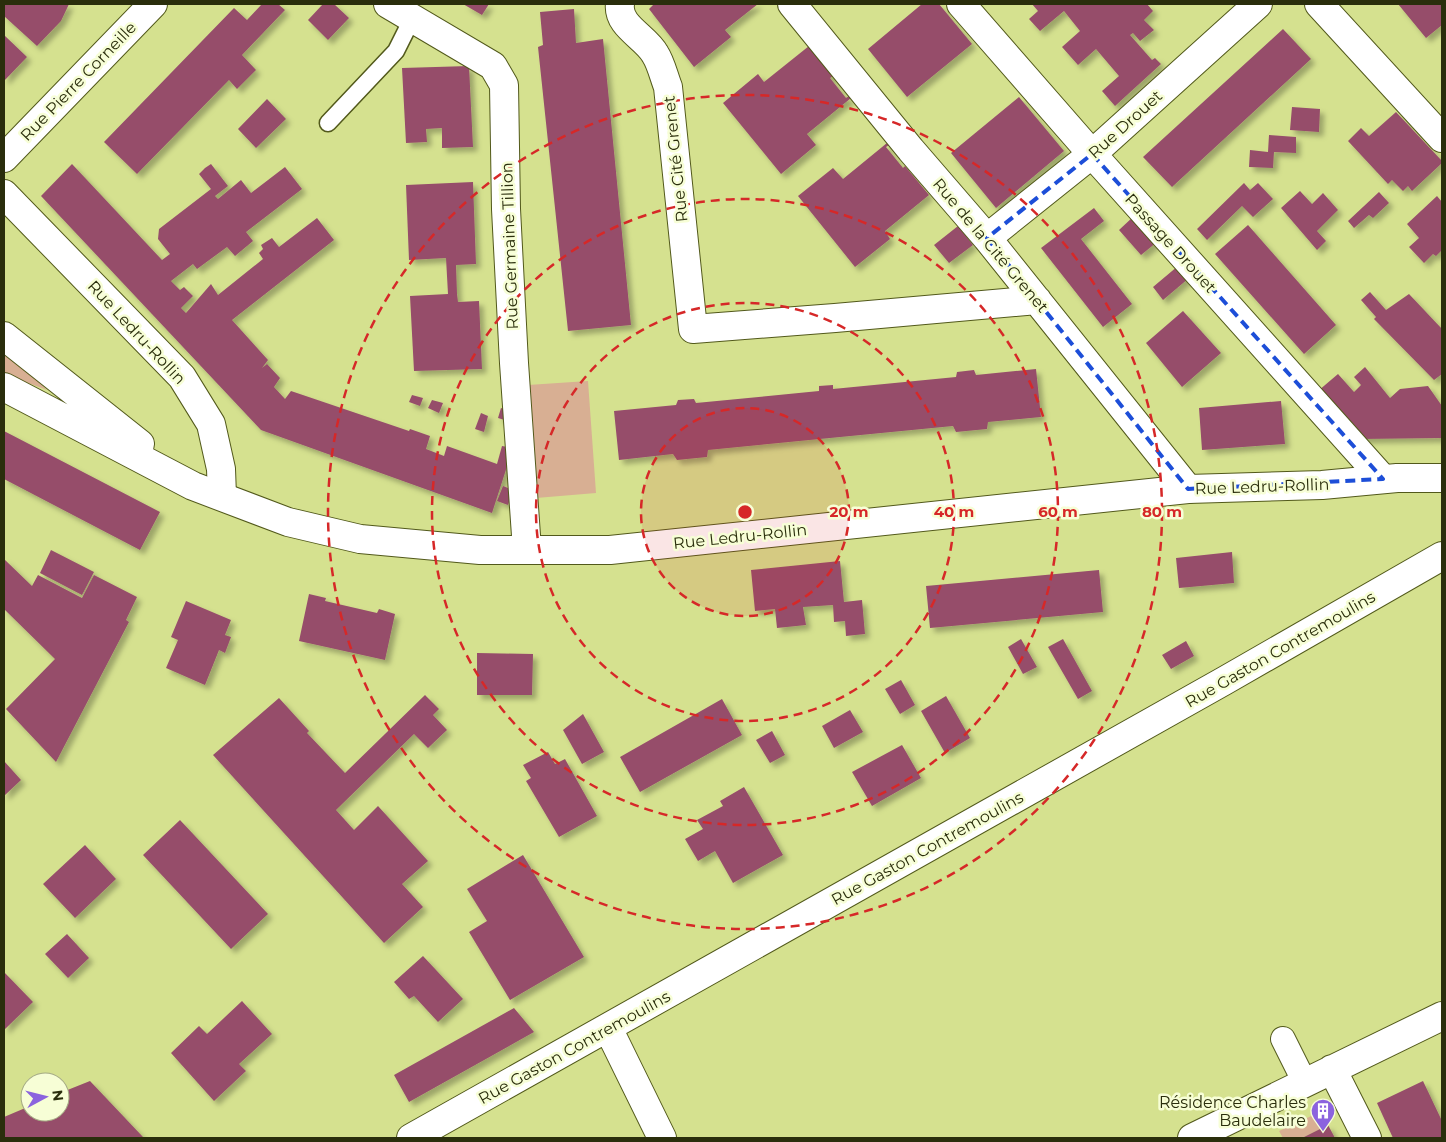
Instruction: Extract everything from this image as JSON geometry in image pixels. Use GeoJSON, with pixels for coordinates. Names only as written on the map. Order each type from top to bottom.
{"type":"FeatureCollection","features":[{"type":"Feature","properties":{"kind":"street","name":"Rue Pierre Corneille"},"geometry":{"type":"LineString","coordinates":[[4,158],[153,4]]}},
{"type":"Feature","properties":{"kind":"street","name":"Rue Germaine Tillion"},"geometry":{"type":"LineString","coordinates":[[388,4],[493,66],[504,85],[507,228],[527,550]]}},
{"type":"Feature","properties":{"kind":"street","name":"Rue Cité Grenet"},"geometry":{"type":"LineString","coordinates":[[620,4],[619,7],[625,22],[655,53],[668,87],[693,329],[1037,300]]}},
{"type":"Feature","properties":{"kind":"street","name":"Rue de la Cité Grenet"},"geometry":{"type":"LineString","coordinates":[[792,4],[911,150],[987,238],[1188,489]]}},
{"type":"Feature","properties":{"kind":"street","name":"Passage Drouet"},"geometry":{"type":"LineString","coordinates":[[961,4],[1092,154],[1384,479]]}},
{"type":"Feature","properties":{"kind":"street","name":"Rue Drouet"},"geometry":{"type":"LineString","coordinates":[[987,238],[1092,154],[1258,4]]}},
{"type":"Feature","properties":{"kind":"street"},"geometry":{"type":"LineString","coordinates":[[1320,4],[1442,138]]}},
{"type":"Feature","properties":{"kind":"street","name":"Rue Ledru-Rollin"},"geometry":{"type":"LineString","coordinates":[[4,194],[182,377],[211,424],[221,469],[222,496]]}},
{"type":"Feature","properties":{"kind":"street","name":"Rue Ledru-Rollin"},"geometry":{"type":"LineString","coordinates":[[4,336],[193,486]]}},
{"type":"Feature","properties":{"kind":"street","name":"Rue Ledru-Rollin"},"geometry":{"type":"LineString","coordinates":[[4,387],[193,486],[288,522],[360,539],[480,550],[610,550],[1188,489],[1322,485],[1384,479],[1441,483]]}},
{"type":"Feature","properties":{"kind":"street","name":"Rue Gaston Contremoulins"},"geometry":{"type":"LineString","coordinates":[[411,1138],[1207,691],[1442,556]]}},
{"type":"Feature","properties":{"kind":"street"},"geometry":{"type":"LineString","coordinates":[[1192,1138],[1442,1016]]}},
{"type":"Feature","properties":{"kind":"street"},"geometry":{"type":"LineString","coordinates":[[608,1028],[662,1138]]}},
{"type":"Feature","properties":{"kind":"street"},"geometry":{"type":"LineString","coordinates":[[1283,1039],[1304,1084]]}},
{"type":"Feature","properties":{"kind":"street"},"geometry":{"type":"LineString","coordinates":[[1332,1069],[1367,1138]]}},
{"type":"Feature","properties":{"kind":"lane"},"geometry":{"type":"LineString","coordinates":[[328,123],[396,51],[412,19]]}},
{"type":"Feature","properties":{"kind":"highlighted area"},"geometry":{"type":"Polygon","coordinates":[[[1092,154],[1383,479],[1188,489],[987,238],[1092,154]]]}},
{"type":"Feature","properties":{"kind":"shaded area"},"geometry":{"type":"Polygon","coordinates":[[[4,352],[24,367],[47,390],[4,374],[4,352]]]}},
{"type":"Feature","properties":{"kind":"shaded area"},"geometry":{"type":"Polygon","coordinates":[[[588,381],[596,493],[536,498],[528,385],[588,381]]]}},
{"type":"Feature","properties":{"kind":"shaded area"},"geometry":{"type":"Polygon","coordinates":[[[1322,1111],[1328,1125],[1302,1138],[1283,1138],[1279,1131],[1322,1111]]]}},
{"type":"Feature","properties":{"kind":"building"},"geometry":{"type":"Polygon","coordinates":[[[4,4],[69,4],[61,21],[37,46],[4,16],[4,4]]]}},
{"type":"Feature","properties":{"kind":"building"},"geometry":{"type":"Polygon","coordinates":[[[262,4],[278,4],[285,10],[242,55],[256,70],[237,89],[229,80],[137,174],[104,142],[234,8],[247,20],[262,4]]]}},
{"type":"Feature","properties":{"kind":"building"},"geometry":{"type":"Polygon","coordinates":[[[323,4],[334,4],[349,18],[328,40],[308,20],[323,4]]]}},
{"type":"Feature","properties":{"kind":"building"},"geometry":{"type":"Polygon","coordinates":[[[463,4],[489,4],[482,15],[463,4]]]}},
{"type":"Feature","properties":{"kind":"building"},"geometry":{"type":"Polygon","coordinates":[[[654,4],[758,4],[725,30],[731,37],[694,67],[649,9],[654,4]]]}},
{"type":"Feature","properties":{"kind":"building"},"geometry":{"type":"Polygon","coordinates":[[[922,4],[939,4],[972,44],[907,97],[868,49],[922,4]]]}},
{"type":"Feature","properties":{"kind":"building"},"geometry":{"type":"Polygon","coordinates":[[[1032,4],[1147,4],[1153,11],[1144,20],[1154,30],[1140,41],[1133,33],[1130,35],[1152,60],[1155,58],[1161,64],[1115,106],[1102,91],[1119,76],[1096,49],[1078,65],[1062,47],[1080,31],[1064,11],[1040,31],[1029,19],[1038,11],[1032,4]]]}},
{"type":"Feature","properties":{"kind":"building"},"geometry":{"type":"Polygon","coordinates":[[[1398,4],[1442,4],[1442,25],[1426,38],[1398,4]]]}},
{"type":"Feature","properties":{"kind":"building"},"geometry":{"type":"Polygon","coordinates":[[[574,9],[576,43],[603,39],[631,325],[568,331],[538,47],[543,45],[540,12],[574,9]]]}},
{"type":"Feature","properties":{"kind":"building"},"geometry":{"type":"Polygon","coordinates":[[[1283,29],[1311,59],[1172,187],[1143,157],[1283,29]]]}},
{"type":"Feature","properties":{"kind":"building"},"geometry":{"type":"Polygon","coordinates":[[[4,35],[27,57],[4,81],[4,35]]]}},
{"type":"Feature","properties":{"kind":"building"},"geometry":{"type":"Polygon","coordinates":[[[809,46],[833,76],[830,78],[846,98],[849,96],[851,98],[807,134],[816,145],[781,174],[723,103],[758,74],[764,82],[809,46]]]}},
{"type":"Feature","properties":{"kind":"building"},"geometry":{"type":"Polygon","coordinates":[[[469,66],[473,147],[442,148],[442,128],[426,129],[427,142],[406,143],[402,68],[469,66]]]}},
{"type":"Feature","properties":{"kind":"building"},"geometry":{"type":"Polygon","coordinates":[[[1019,97],[1064,151],[996,208],[951,153],[1019,97]]]}},
{"type":"Feature","properties":{"kind":"building"},"geometry":{"type":"Polygon","coordinates":[[[267,99],[286,119],[256,148],[238,129],[267,99]]]}},
{"type":"Feature","properties":{"kind":"building"},"geometry":{"type":"Polygon","coordinates":[[[1292,107],[1320,109],[1319,132],[1290,130],[1292,107]]]}},
{"type":"Feature","properties":{"kind":"building"},"geometry":{"type":"Polygon","coordinates":[[[1396,112],[1442,161],[1412,191],[1408,186],[1403,191],[1392,180],[1388,184],[1348,141],[1361,128],[1369,136],[1396,112]]]}},
{"type":"Feature","properties":{"kind":"building"},"geometry":{"type":"Polygon","coordinates":[[[1269,135],[1296,137],[1296,153],[1274,152],[1273,168],[1249,167],[1250,150],[1268,152],[1269,135]]]}},
{"type":"Feature","properties":{"kind":"building"},"geometry":{"type":"Polygon","coordinates":[[[887,143],[889,145],[886,147],[929,195],[885,231],[890,239],[855,267],[798,196],[833,168],[843,179],[887,143]]]}},
{"type":"Feature","properties":{"kind":"building"},"geometry":{"type":"Polygon","coordinates":[[[72,164],[162,260],[170,254],[158,239],[159,229],[211,189],[199,174],[205,168],[211,164],[228,186],[215,196],[218,199],[241,180],[251,193],[285,167],[302,189],[246,232],[253,241],[235,256],[227,247],[197,269],[193,264],[171,281],[180,290],[184,287],[193,296],[181,308],[186,313],[211,284],[218,295],[263,259],[259,253],[263,249],[261,245],[272,238],[279,247],[317,218],[334,240],[232,320],[268,360],[262,368],[267,364],[280,378],[274,387],[285,399],[291,391],[409,431],[410,429],[430,436],[426,449],[444,456],[447,446],[497,464],[502,446],[513,448],[492,513],[261,430],[41,196],[72,164]]]}},
{"type":"Feature","properties":{"kind":"building"},"geometry":{"type":"Polygon","coordinates":[[[473,182],[476,264],[456,265],[457,294],[458,302],[479,301],[482,369],[414,371],[410,296],[448,294],[446,258],[409,260],[406,185],[473,182]]]}},
{"type":"Feature","properties":{"kind":"building"},"geometry":{"type":"Polygon","coordinates":[[[1244,183],[1250,190],[1258,183],[1273,199],[1253,217],[1242,206],[1207,240],[1197,229],[1244,183]]]}},
{"type":"Feature","properties":{"kind":"building"},"geometry":{"type":"Polygon","coordinates":[[[1300,191],[1312,204],[1323,193],[1338,210],[1317,231],[1326,241],[1317,250],[1281,208],[1300,191]]]}},
{"type":"Feature","properties":{"kind":"building"},"geometry":{"type":"Polygon","coordinates":[[[1379,192],[1389,203],[1373,218],[1369,215],[1354,228],[1348,221],[1379,192]]]}},
{"type":"Feature","properties":{"kind":"building"},"geometry":{"type":"Polygon","coordinates":[[[1437,196],[1442,202],[1442,250],[1436,256],[1433,254],[1424,263],[1409,247],[1419,238],[1407,224],[1437,196]]]}},
{"type":"Feature","properties":{"kind":"building"},"geometry":{"type":"Polygon","coordinates":[[[1094,208],[1104,221],[1081,239],[1132,304],[1103,327],[1041,248],[1094,208]]]}},
{"type":"Feature","properties":{"kind":"building"},"geometry":{"type":"Polygon","coordinates":[[[1134,216],[1157,242],[1141,255],[1119,230],[1134,216]]]}},
{"type":"Feature","properties":{"kind":"building"},"geometry":{"type":"Polygon","coordinates":[[[1248,225],[1336,325],[1304,354],[1215,254],[1248,225]]]}},
{"type":"Feature","properties":{"kind":"building"},"geometry":{"type":"Polygon","coordinates":[[[958,226],[973,245],[949,263],[934,245],[958,226]]]}},
{"type":"Feature","properties":{"kind":"building"},"geometry":{"type":"Polygon","coordinates":[[[1178,266],[1189,278],[1163,300],[1153,287],[1178,266]]]}},
{"type":"Feature","properties":{"kind":"building"},"geometry":{"type":"Polygon","coordinates":[[[1370,292],[1386,310],[1409,294],[1442,329],[1442,374],[1434,380],[1374,319],[1376,317],[1361,300],[1370,292]]]}},
{"type":"Feature","properties":{"kind":"building"},"geometry":{"type":"Polygon","coordinates":[[[1183,311],[1221,353],[1182,387],[1146,343],[1183,311]]]}},
{"type":"Feature","properties":{"kind":"building"},"geometry":{"type":"Polygon","coordinates":[[[1365,367],[1390,398],[1400,389],[1428,386],[1442,406],[1442,438],[1360,439],[1318,391],[1338,374],[1354,392],[1361,385],[1354,377],[1365,367]]]}},
{"type":"Feature","properties":{"kind":"building"},"geometry":{"type":"Polygon","coordinates":[[[1036,369],[1041,417],[988,422],[987,429],[956,432],[953,426],[708,450],[707,457],[677,460],[673,454],[619,460],[614,411],[676,405],[678,400],[694,399],[696,403],[819,391],[819,386],[833,385],[833,389],[956,377],[957,372],[974,370],[976,375],[1036,369]]]}},
{"type":"Feature","properties":{"kind":"building"},"geometry":{"type":"Polygon","coordinates":[[[412,395],[423,398],[420,406],[409,402],[412,395]]]}},
{"type":"Feature","properties":{"kind":"building"},"geometry":{"type":"Polygon","coordinates":[[[432,400],[443,403],[439,413],[428,408],[432,400]]]}},
{"type":"Feature","properties":{"kind":"building"},"geometry":{"type":"Polygon","coordinates":[[[1281,401],[1285,444],[1202,450],[1199,408],[1281,401]]]}},
{"type":"Feature","properties":{"kind":"building"},"geometry":{"type":"Polygon","coordinates":[[[501,408],[510,411],[511,422],[498,418],[501,408]]]}},
{"type":"Feature","properties":{"kind":"building"},"geometry":{"type":"Polygon","coordinates":[[[481,413],[488,416],[484,432],[475,429],[481,413]]]}},
{"type":"Feature","properties":{"kind":"building"},"geometry":{"type":"Polygon","coordinates":[[[4,431],[160,512],[140,550],[4,479],[4,431]]]}},
{"type":"Feature","properties":{"kind":"building"},"geometry":{"type":"Polygon","coordinates":[[[503,486],[513,490],[508,505],[497,501],[503,486]]]}},
{"type":"Feature","properties":{"kind":"building"},"geometry":{"type":"Polygon","coordinates":[[[51,550],[94,572],[82,595],[40,573],[51,550]]]}},
{"type":"Feature","properties":{"kind":"building"},"geometry":{"type":"Polygon","coordinates":[[[1232,552],[1234,583],[1179,588],[1176,558],[1232,552]]]}},
{"type":"Feature","properties":{"kind":"building"},"geometry":{"type":"Polygon","coordinates":[[[4,559],[32,586],[38,575],[82,598],[94,575],[137,597],[126,620],[129,622],[56,762],[6,709],[55,659],[4,609],[4,559]]]}},
{"type":"Feature","properties":{"kind":"building"},"geometry":{"type":"Polygon","coordinates":[[[840,561],[844,602],[862,600],[865,634],[846,636],[845,621],[834,622],[833,605],[803,607],[806,625],[777,628],[775,609],[755,611],[751,570],[840,561]]]}},
{"type":"Feature","properties":{"kind":"building"},"geometry":{"type":"Polygon","coordinates":[[[1099,570],[1103,612],[930,628],[926,586],[1099,570]]]}},
{"type":"Feature","properties":{"kind":"building"},"geometry":{"type":"Polygon","coordinates":[[[309,594],[326,598],[325,601],[377,613],[379,609],[395,614],[385,660],[299,641],[309,594]]]}},
{"type":"Feature","properties":{"kind":"building"},"geometry":{"type":"Polygon","coordinates":[[[186,601],[231,620],[225,635],[231,637],[225,653],[219,650],[205,685],[166,668],[178,640],[171,637],[186,601]]]}},
{"type":"Feature","properties":{"kind":"building"},"geometry":{"type":"Polygon","coordinates":[[[1021,639],[1037,667],[1023,674],[1008,647],[1021,639]]]}},
{"type":"Feature","properties":{"kind":"building"},"geometry":{"type":"Polygon","coordinates":[[[1063,639],[1092,691],[1078,699],[1048,647],[1063,639]]]}},
{"type":"Feature","properties":{"kind":"building"},"geometry":{"type":"Polygon","coordinates":[[[1186,641],[1194,656],[1171,669],[1162,655],[1186,641]]]}},
{"type":"Feature","properties":{"kind":"building"},"geometry":{"type":"Polygon","coordinates":[[[477,653],[533,654],[532,695],[477,695],[477,653]]]}},
{"type":"Feature","properties":{"kind":"building"},"geometry":{"type":"Polygon","coordinates":[[[901,680],[915,705],[900,714],[885,689],[901,680]]]}},
{"type":"Feature","properties":{"kind":"building"},"geometry":{"type":"Polygon","coordinates":[[[425,695],[439,709],[433,715],[447,730],[428,748],[414,734],[336,810],[354,830],[378,806],[428,861],[402,884],[423,907],[384,943],[213,755],[279,698],[309,731],[307,733],[345,773],[425,695]]]}},
{"type":"Feature","properties":{"kind":"building"},"geometry":{"type":"Polygon","coordinates":[[[946,696],[970,738],[945,753],[921,711],[946,696]]]}},
{"type":"Feature","properties":{"kind":"building"},"geometry":{"type":"Polygon","coordinates":[[[722,699],[742,735],[640,792],[620,757],[722,699]]]}},
{"type":"Feature","properties":{"kind":"building"},"geometry":{"type":"Polygon","coordinates":[[[850,710],[863,732],[834,748],[822,726],[850,710]]]}},
{"type":"Feature","properties":{"kind":"building"},"geometry":{"type":"Polygon","coordinates":[[[583,714],[604,752],[582,764],[563,730],[583,714]]]}},
{"type":"Feature","properties":{"kind":"building"},"geometry":{"type":"Polygon","coordinates":[[[772,731],[785,755],[770,763],[756,740],[772,731]]]}},
{"type":"Feature","properties":{"kind":"building"},"geometry":{"type":"Polygon","coordinates":[[[902,745],[921,778],[872,806],[852,772],[902,745]]]}},
{"type":"Feature","properties":{"kind":"building"},"geometry":{"type":"Polygon","coordinates":[[[548,752],[555,764],[565,759],[597,816],[559,837],[526,781],[531,778],[523,765],[548,752]]]}},
{"type":"Feature","properties":{"kind":"building"},"geometry":{"type":"Polygon","coordinates":[[[4,761],[21,780],[4,796],[4,761]]]}},
{"type":"Feature","properties":{"kind":"building"},"geometry":{"type":"Polygon","coordinates":[[[744,787],[783,855],[733,883],[715,851],[698,861],[685,839],[703,829],[697,820],[723,806],[720,801],[744,787]]]}},
{"type":"Feature","properties":{"kind":"building"},"geometry":{"type":"Polygon","coordinates":[[[180,820],[268,914],[231,949],[143,855],[180,820]]]}},
{"type":"Feature","properties":{"kind":"building"},"geometry":{"type":"Polygon","coordinates":[[[85,845],[116,879],[75,918],[43,884],[85,845]]]}},
{"type":"Feature","properties":{"kind":"building"},"geometry":{"type":"Polygon","coordinates":[[[523,855],[584,957],[510,1000],[469,932],[487,921],[467,889],[523,855]]]}},
{"type":"Feature","properties":{"kind":"building"},"geometry":{"type":"Polygon","coordinates":[[[67,934],[89,958],[68,978],[45,954],[67,934]]]}},
{"type":"Feature","properties":{"kind":"building"},"geometry":{"type":"Polygon","coordinates":[[[423,956],[463,999],[438,1022],[414,996],[409,999],[394,982],[423,956]]]}},
{"type":"Feature","properties":{"kind":"building"},"geometry":{"type":"Polygon","coordinates":[[[4,972],[33,1002],[4,1030],[4,972]]]}},
{"type":"Feature","properties":{"kind":"building"},"geometry":{"type":"Polygon","coordinates":[[[242,1001],[272,1034],[239,1064],[246,1071],[214,1101],[171,1053],[199,1026],[207,1034],[242,1001]]]}},
{"type":"Feature","properties":{"kind":"building"},"geometry":{"type":"Polygon","coordinates":[[[514,1008],[534,1032],[409,1102],[394,1075],[514,1008]]]}},
{"type":"Feature","properties":{"kind":"building"},"geometry":{"type":"Polygon","coordinates":[[[90,1081],[143,1137],[4,1138],[4,1117],[20,1110],[20,1122],[70,1122],[70,1089],[90,1081]]]}},
{"type":"Feature","properties":{"kind":"building"},"geometry":{"type":"Polygon","coordinates":[[[1423,1081],[1442,1121],[1442,1138],[1393,1138],[1377,1103],[1423,1081]]]}},
{"type":"Feature","properties":{"kind":"building","name":"Résidence Charles Baudelaire"},"geometry":{"type":"Polygon","coordinates":[[[1328,1125],[1335,1138],[1302,1138],[1328,1125]]]}},
{"type":"Feature","properties":{"kind":"place","name":"Résidence Charles Baudelaire"},"geometry":{"type":"Point","coordinates":[1323,1132]}}]}
